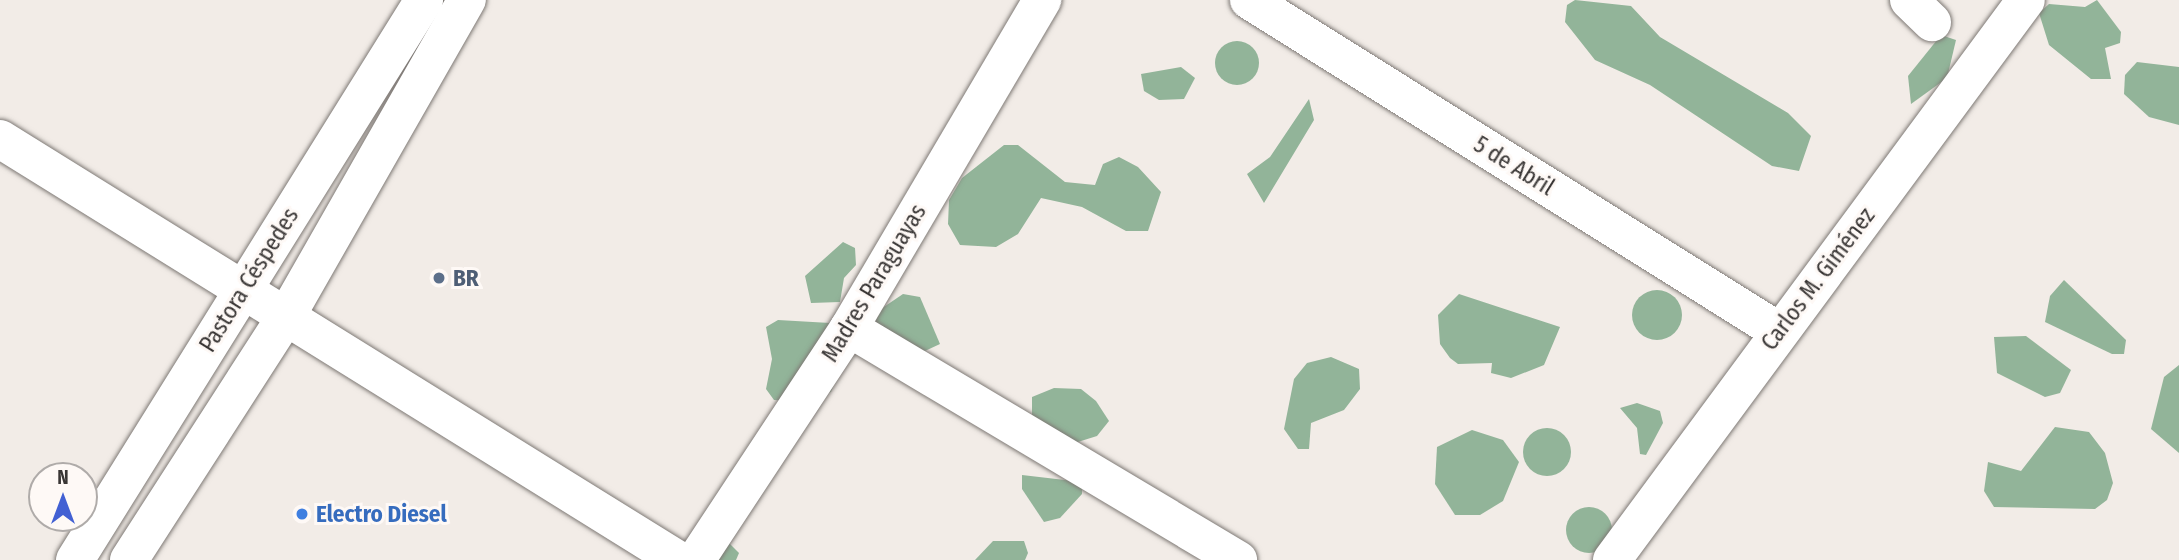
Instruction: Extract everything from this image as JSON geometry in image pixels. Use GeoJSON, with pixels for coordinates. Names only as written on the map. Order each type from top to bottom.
{"type":"FeatureCollection","features":[{"type":"Feature","properties":{"kind":"street","name":"Pastora Céspedes"},"geometry":{"type":"LineString","coordinates":[[75,560],[424,0]]}},
{"type":"Feature","properties":{"kind":"street","name":"Pastora Céspedes"},"geometry":{"type":"LineString","coordinates":[[129,560],[287,315],[467,0]]}},
{"type":"Feature","properties":{"kind":"street","name":"Madres Paraguayas"},"geometry":{"type":"LineString","coordinates":[[696,560],[849,328],[1042,0]]}},
{"type":"Feature","properties":{"kind":"street","name":"5 de Abril"},"geometry":{"type":"LineString","coordinates":[[1250,0],[1778,331]]}},
{"type":"Feature","properties":{"kind":"street","name":"Carlos M. Giménez"},"geometry":{"type":"LineString","coordinates":[[1612,560],[1778,331],[2026,0]]}},
{"type":"Feature","properties":{"kind":"street"},"geometry":{"type":"LineString","coordinates":[[0,139],[678,560]]}},
{"type":"Feature","properties":{"kind":"street"},"geometry":{"type":"LineString","coordinates":[[849,328],[1238,560]]}},
{"type":"Feature","properties":{"kind":"green space"},"geometry":{"type":"Polygon","coordinates":[[[1575,0],[1631,6],[1660,37],[1788,113],[1811,136],[1799,171],[1772,166],[1650,85],[1595,60],[1565,22],[1567,5],[1575,0]]]}},
{"type":"Feature","properties":{"kind":"green space"},"geometry":{"type":"Polygon","coordinates":[[[2097,0],[2121,32],[2120,43],[2105,48],[2111,79],[2091,79],[2049,45],[2039,13],[2049,4],[2085,7],[2097,0]]]}},
{"type":"Feature","properties":{"kind":"green space"},"geometry":{"type":"Polygon","coordinates":[[[1941,35],[1956,40],[1947,78],[1911,104],[1908,76],[1941,35]]]}},
{"type":"Feature","properties":{"kind":"green space"},"geometry":{"type":"Polygon","coordinates":[[[1237,41],[1252,48],[1259,63],[1252,78],[1237,85],[1222,78],[1215,63],[1222,48],[1237,41]]]}},
{"type":"Feature","properties":{"kind":"green space"},"geometry":{"type":"Polygon","coordinates":[[[2137,62],[2179,67],[2179,125],[2149,117],[2124,94],[2125,75],[2137,62]]]}},
{"type":"Feature","properties":{"kind":"green space"},"geometry":{"type":"Polygon","coordinates":[[[1181,67],[1195,78],[1184,99],[1159,100],[1144,91],[1141,74],[1181,67]]]}},
{"type":"Feature","properties":{"kind":"green space"},"geometry":{"type":"Polygon","coordinates":[[[1309,99],[1314,120],[1264,203],[1247,174],[1270,157],[1309,99]]]}},
{"type":"Feature","properties":{"kind":"green space"},"geometry":{"type":"Polygon","coordinates":[[[1004,145],[1018,145],[1065,182],[1095,185],[1103,164],[1119,157],[1138,167],[1161,192],[1148,231],[1126,231],[1082,207],[1041,198],[1018,234],[996,247],[960,245],[948,224],[949,200],[962,178],[1004,145]]]}},
{"type":"Feature","properties":{"kind":"green space"},"geometry":{"type":"Polygon","coordinates":[[[843,242],[855,248],[856,265],[844,278],[840,302],[811,303],[805,276],[843,242]]]}},
{"type":"Feature","properties":{"kind":"green space"},"geometry":{"type":"Polygon","coordinates":[[[2064,280],[2126,340],[2124,354],[2112,354],[2045,322],[2050,296],[2064,280]]]}},
{"type":"Feature","properties":{"kind":"green space"},"geometry":{"type":"Polygon","coordinates":[[[1657,290],[1675,297],[1682,315],[1675,333],[1657,340],[1639,333],[1632,315],[1639,297],[1657,290]]]}},
{"type":"Feature","properties":{"kind":"green space"},"geometry":{"type":"Polygon","coordinates":[[[903,294],[920,297],[940,344],[912,357],[866,319],[903,294]]]}},
{"type":"Feature","properties":{"kind":"green space"},"geometry":{"type":"Polygon","coordinates":[[[1459,294],[1560,327],[1544,365],[1511,378],[1491,373],[1492,363],[1458,364],[1450,358],[1440,344],[1438,315],[1459,294]]]}},
{"type":"Feature","properties":{"kind":"green space"},"geometry":{"type":"Polygon","coordinates":[[[778,320],[830,323],[839,370],[831,392],[793,401],[774,400],[766,389],[772,359],[766,327],[778,320]]]}},
{"type":"Feature","properties":{"kind":"green space"},"geometry":{"type":"Polygon","coordinates":[[[2026,336],[2071,370],[2060,393],[2045,397],[1997,373],[1994,337],[2026,336]]]}},
{"type":"Feature","properties":{"kind":"green space"},"geometry":{"type":"Polygon","coordinates":[[[1331,357],[1359,369],[1360,389],[1344,410],[1311,423],[1309,449],[1298,449],[1284,429],[1294,379],[1307,363],[1331,357]]]}},
{"type":"Feature","properties":{"kind":"green space"},"geometry":{"type":"Polygon","coordinates":[[[2179,365],[2179,453],[2151,429],[2164,377],[2179,365]]]}},
{"type":"Feature","properties":{"kind":"green space"},"geometry":{"type":"Polygon","coordinates":[[[1054,388],[1081,389],[1096,401],[1109,421],[1097,436],[1065,446],[1032,418],[1032,397],[1054,388]]]}},
{"type":"Feature","properties":{"kind":"green space"},"geometry":{"type":"Polygon","coordinates":[[[1637,403],[1660,411],[1663,423],[1646,455],[1640,454],[1637,428],[1620,408],[1637,403]]]}},
{"type":"Feature","properties":{"kind":"green space"},"geometry":{"type":"Polygon","coordinates":[[[2055,427],[2089,432],[2105,453],[2113,483],[2107,500],[2095,509],[1994,507],[1984,491],[1988,462],[2021,471],[2055,427]]]}},
{"type":"Feature","properties":{"kind":"green space"},"geometry":{"type":"Polygon","coordinates":[[[1547,428],[1564,435],[1571,452],[1564,469],[1547,476],[1530,469],[1523,452],[1530,435],[1547,428]]]}},
{"type":"Feature","properties":{"kind":"green space"},"geometry":{"type":"Polygon","coordinates":[[[1472,430],[1503,440],[1519,462],[1503,501],[1480,515],[1455,515],[1435,484],[1437,447],[1472,430]]]}},
{"type":"Feature","properties":{"kind":"green space"},"geometry":{"type":"Polygon","coordinates":[[[1022,475],[1082,482],[1082,494],[1060,518],[1044,522],[1022,489],[1022,475]]]}},
{"type":"Feature","properties":{"kind":"green space"},"geometry":{"type":"Polygon","coordinates":[[[1589,507],[1605,514],[1612,530],[1605,546],[1589,553],[1573,546],[1566,530],[1573,514],[1589,507]]]}},
{"type":"Feature","properties":{"kind":"green space"},"geometry":{"type":"Polygon","coordinates":[[[724,538],[739,553],[736,560],[678,560],[724,538]]]}},
{"type":"Feature","properties":{"kind":"green space"},"geometry":{"type":"Polygon","coordinates":[[[993,541],[1024,541],[1028,553],[1025,560],[975,560],[993,541]]]}},
{"type":"Feature","properties":{"kind":"place","name":"BR"},"geometry":{"type":"Point","coordinates":[439,278]}},
{"type":"Feature","properties":{"kind":"place","name":"Electro Diesel"},"geometry":{"type":"Point","coordinates":[302,514]}}]}
